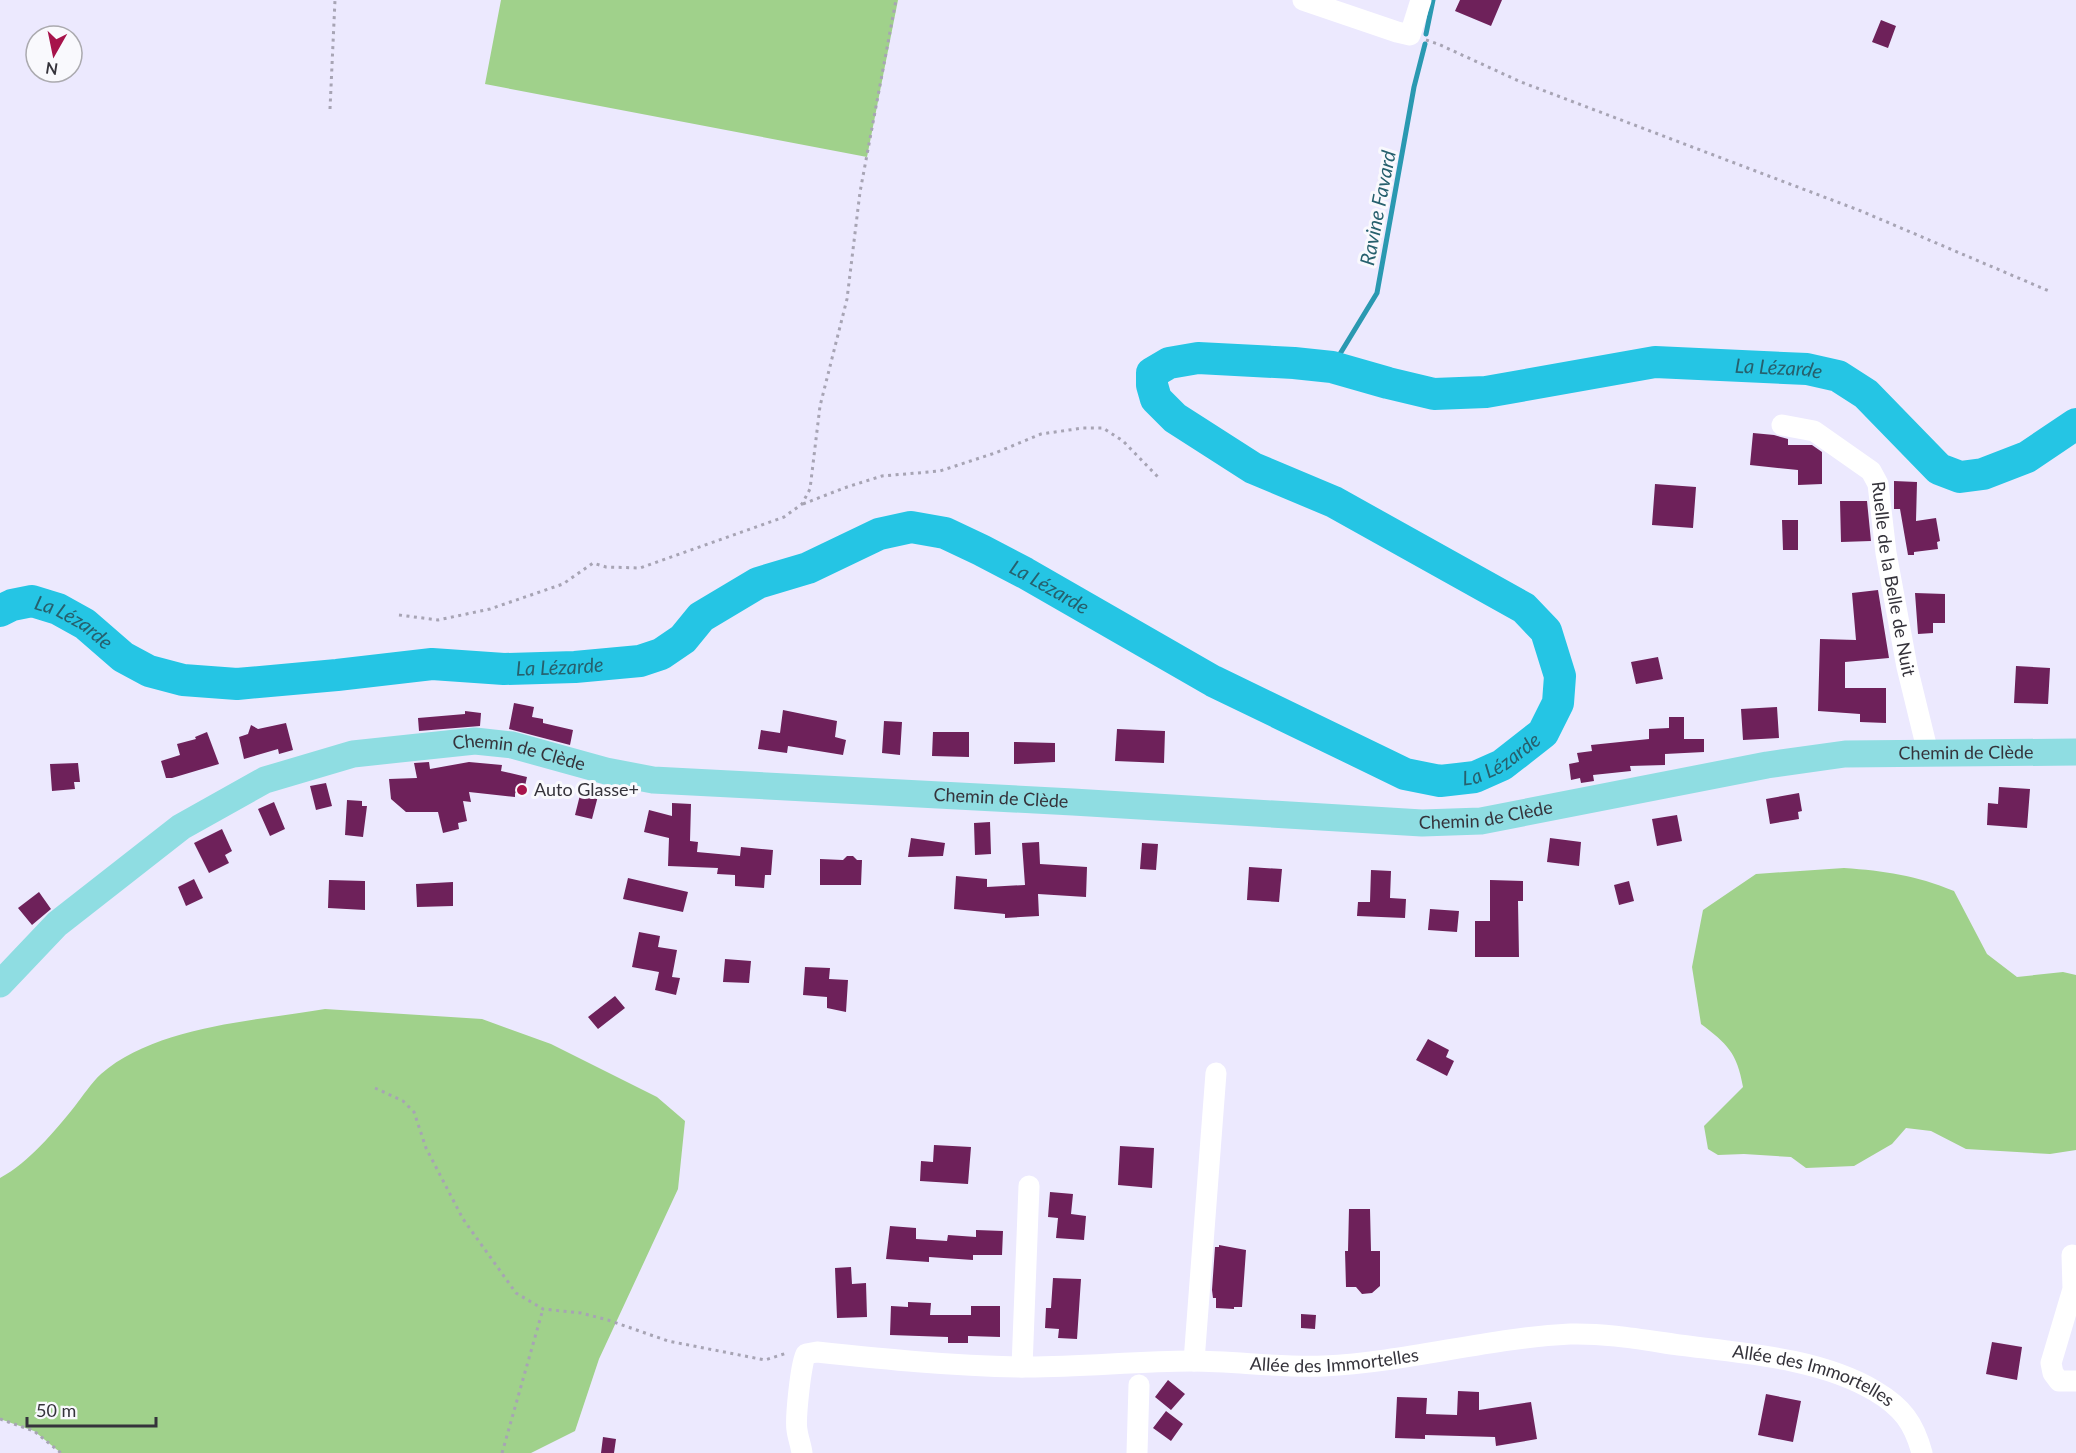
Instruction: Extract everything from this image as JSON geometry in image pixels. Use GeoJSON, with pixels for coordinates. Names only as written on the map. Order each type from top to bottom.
{"type":"FeatureCollection","features":[{"type":"Feature","properties":{"kind":"main road","name":"Chemin de Clède"},"geometry":{"type":"LineString","coordinates":[[0,984],[57,924],[181,827],[265,780],[353,754],[475,741],[512,745],[606,771],[653,780],[1073,801],[1422,824],[1481,821],[1790,762],[1845,754],[2076,752]]}},
{"type":"Feature","properties":{"kind":"street"},"geometry":{"type":"LineString","coordinates":[[1303,0],[1410,35],[1421,0]]}},
{"type":"Feature","properties":{"kind":"street","name":"Ruelle de la Belle de Nuit"},"geometry":{"type":"LineString","coordinates":[[1782,425],[1814,431],[1871,471],[1878,484],[1886,553],[1907,667],[1928,753]]}},
{"type":"Feature","properties":{"kind":"street"},"geometry":{"type":"LineString","coordinates":[[1194,1361],[1216,1073]]}},
{"type":"Feature","properties":{"kind":"street"},"geometry":{"type":"LineString","coordinates":[[1022,1367],[1029,1186]]}},
{"type":"Feature","properties":{"kind":"street"},"geometry":{"type":"LineString","coordinates":[[2068,1381],[2053,1373],[2051,1363],[2073,1289],[2072,1255]]}},
{"type":"Feature","properties":{"kind":"street","name":"Allée des Immortelles"},"geometry":{"type":"LineString","coordinates":[[806,1354],[817,1352],[932,1364],[1022,1367],[1194,1361],[1323,1366],[1395,1359],[1571,1334],[1610,1336],[1802,1364],[1856,1381],[1876,1392],[1905,1415],[1917,1434],[1922,1453]]}},
{"type":"Feature","properties":{"kind":"street"},"geometry":{"type":"LineString","coordinates":[[802,1453],[796,1416],[801,1388],[801,1366],[806,1354]]}},
{"type":"Feature","properties":{"kind":"street"},"geometry":{"type":"LineString","coordinates":[[1137,1453],[1139,1385]]}},
{"type":"Feature","properties":{"kind":"path"},"geometry":{"type":"LineString","coordinates":[[330,109],[335,0]]}},
{"type":"Feature","properties":{"kind":"path"},"geometry":{"type":"LineString","coordinates":[[802,504],[810,489],[820,406],[847,299],[860,192],[896,0]]}},
{"type":"Feature","properties":{"kind":"path"},"geometry":{"type":"LineString","coordinates":[[1410,35],[1438,44],[1521,82],[1861,211],[2049,291]]}},
{"type":"Feature","properties":{"kind":"path"},"geometry":{"type":"LineString","coordinates":[[399,615],[438,620],[490,609],[563,584],[593,563],[606,567],[640,568],[784,517],[802,504],[844,488],[882,476],[940,471],[995,453],[1041,434],[1083,428],[1103,428],[1123,441],[1158,477]]}},
{"type":"Feature","properties":{"kind":"path"},"geometry":{"type":"LineString","coordinates":[[375,1088],[403,1101],[414,1112],[426,1148],[463,1219],[516,1293],[543,1309],[581,1313],[668,1341],[765,1360],[797,1351],[806,1354]]}},
{"type":"Feature","properties":{"kind":"path"},"geometry":{"type":"LineString","coordinates":[[502,1453],[543,1309]]}},
{"type":"Feature","properties":{"kind":"path"},"geometry":{"type":"LineString","coordinates":[[0,1419],[34,1431],[61,1453]]}},
{"type":"Feature","properties":{"kind":"green space"},"geometry":{"type":"Polygon","coordinates":[[[501,0],[898,0],[867,157],[485,84],[501,0]]]}},
{"type":"Feature","properties":{"kind":"green space"},"geometry":{"type":"Polygon","coordinates":[[[1844,868],[1900,875],[1954,891],[1987,954],[2017,977],[2063,972],[2076,975],[2076,1150],[2050,1154],[1966,1149],[1931,1131],[1906,1128],[1892,1144],[1854,1166],[1806,1168],[1791,1157],[1718,1155],[1708,1149],[1704,1126],[1743,1087],[1738,1065],[1730,1050],[1701,1024],[1692,967],[1703,910],[1756,874],[1844,868]]]}},
{"type":"Feature","properties":{"kind":"green space"},"geometry":{"type":"Polygon","coordinates":[[[325,1009],[482,1019],[551,1044],[657,1097],[685,1121],[678,1189],[599,1359],[575,1431],[531,1453],[61,1453],[34,1431],[0,1419],[0,1178],[21,1164],[40,1146],[101,1074],[124,1058],[149,1045],[207,1028],[325,1009]]]}},
{"type":"Feature","properties":{"kind":"building"},"geometry":{"type":"Polygon","coordinates":[[[1460,0],[1502,0],[1491,26],[1455,11],[1460,0]]]}},
{"type":"Feature","properties":{"kind":"building"},"geometry":{"type":"Polygon","coordinates":[[[1881,20],[1896,26],[1888,48],[1872,42],[1881,20]]]}},
{"type":"Feature","properties":{"kind":"building"},"geometry":{"type":"Polygon","coordinates":[[[1753,433],[1788,439],[1788,445],[1812,445],[1822,452],[1822,484],[1798,485],[1798,470],[1750,465],[1753,433]]]}},
{"type":"Feature","properties":{"kind":"building"},"geometry":{"type":"Polygon","coordinates":[[[1894,481],[1917,482],[1916,521],[1936,518],[1940,541],[1937,542],[1938,549],[1908,555],[1900,509],[1894,509],[1894,481]]]}},
{"type":"Feature","properties":{"kind":"building"},"geometry":{"type":"Polygon","coordinates":[[[1655,484],[1696,487],[1693,528],[1652,525],[1655,484]]]}},
{"type":"Feature","properties":{"kind":"building"},"geometry":{"type":"Polygon","coordinates":[[[1840,501],[1867,501],[1871,541],[1841,542],[1840,501]]]}},
{"type":"Feature","properties":{"kind":"building"},"geometry":{"type":"Polygon","coordinates":[[[1782,520],[1798,520],[1798,550],[1783,550],[1782,520]]]}},
{"type":"Feature","properties":{"kind":"building"},"geometry":{"type":"Polygon","coordinates":[[[1878,590],[1889,658],[1845,662],[1845,688],[1886,688],[1886,723],[1860,722],[1860,714],[1818,711],[1820,639],[1856,640],[1852,593],[1878,590]]]}},
{"type":"Feature","properties":{"kind":"building"},"geometry":{"type":"Polygon","coordinates":[[[1915,593],[1945,594],[1945,623],[1933,623],[1933,633],[1918,634],[1915,593]]]}},
{"type":"Feature","properties":{"kind":"building"},"geometry":{"type":"Polygon","coordinates":[[[1658,657],[1663,679],[1636,684],[1631,662],[1658,657]]]}},
{"type":"Feature","properties":{"kind":"building"},"geometry":{"type":"Polygon","coordinates":[[[2016,666],[2050,668],[2048,704],[2014,703],[2016,666]]]}},
{"type":"Feature","properties":{"kind":"building"},"geometry":{"type":"Polygon","coordinates":[[[514,703],[534,707],[532,717],[543,719],[543,723],[573,730],[570,745],[509,729],[514,703]]]}},
{"type":"Feature","properties":{"kind":"building"},"geometry":{"type":"Polygon","coordinates":[[[1777,707],[1779,738],[1743,740],[1741,709],[1777,707]]]}},
{"type":"Feature","properties":{"kind":"building"},"geometry":{"type":"Polygon","coordinates":[[[783,710],[837,721],[835,737],[846,740],[843,755],[788,746],[787,753],[758,749],[761,730],[780,733],[783,710]]]}},
{"type":"Feature","properties":{"kind":"building"},"geometry":{"type":"Polygon","coordinates":[[[465,711],[481,713],[480,726],[419,731],[418,718],[465,714],[465,711]]]}},
{"type":"Feature","properties":{"kind":"building"},"geometry":{"type":"Polygon","coordinates":[[[1669,717],[1684,717],[1684,739],[1704,739],[1704,752],[1665,754],[1665,765],[1630,766],[1631,771],[1593,775],[1594,781],[1581,783],[1580,778],[1571,780],[1569,764],[1579,762],[1577,753],[1592,751],[1591,745],[1649,739],[1649,729],[1669,728],[1669,717]]]}},
{"type":"Feature","properties":{"kind":"building"},"geometry":{"type":"Polygon","coordinates":[[[884,721],[902,722],[900,755],[882,753],[884,721]]]}},
{"type":"Feature","properties":{"kind":"building"},"geometry":{"type":"Polygon","coordinates":[[[286,723],[293,750],[279,754],[278,749],[244,759],[239,737],[248,734],[251,725],[258,729],[286,723]]]}},
{"type":"Feature","properties":{"kind":"building"},"geometry":{"type":"Polygon","coordinates":[[[1117,729],[1165,731],[1164,763],[1115,761],[1117,729]]]}},
{"type":"Feature","properties":{"kind":"building"},"geometry":{"type":"Polygon","coordinates":[[[207,732],[219,764],[166,778],[161,761],[180,755],[177,744],[196,739],[195,737],[207,732]]]}},
{"type":"Feature","properties":{"kind":"building"},"geometry":{"type":"Polygon","coordinates":[[[933,732],[969,732],[969,757],[932,756],[933,732]]]}},
{"type":"Feature","properties":{"kind":"building"},"geometry":{"type":"Polygon","coordinates":[[[1014,742],[1055,743],[1055,762],[1014,764],[1014,742]]]}},
{"type":"Feature","properties":{"kind":"building"},"geometry":{"type":"Polygon","coordinates":[[[429,762],[430,769],[469,762],[502,765],[501,771],[527,777],[523,795],[515,793],[515,797],[469,792],[471,802],[463,801],[467,821],[458,823],[459,829],[443,833],[438,812],[406,812],[391,799],[389,779],[417,778],[414,763],[429,762]]]}},
{"type":"Feature","properties":{"kind":"building"},"geometry":{"type":"Polygon","coordinates":[[[78,763],[80,782],[74,782],[75,789],[52,791],[50,764],[78,763]]]}},
{"type":"Feature","properties":{"kind":"building"},"geometry":{"type":"Polygon","coordinates":[[[326,783],[332,806],[316,810],[310,786],[326,783]]]}},
{"type":"Feature","properties":{"kind":"building"},"geometry":{"type":"Polygon","coordinates":[[[1999,787],[2030,789],[2027,828],[1987,825],[1988,803],[1998,804],[1999,787]]]}},
{"type":"Feature","properties":{"kind":"building"},"geometry":{"type":"Polygon","coordinates":[[[581,791],[598,796],[592,819],[575,815],[581,791]]]}},
{"type":"Feature","properties":{"kind":"building"},"geometry":{"type":"Polygon","coordinates":[[[1799,793],[1802,811],[1798,812],[1799,819],[1770,824],[1766,799],[1799,793]]]}},
{"type":"Feature","properties":{"kind":"building"},"geometry":{"type":"Polygon","coordinates":[[[347,800],[362,801],[362,806],[367,806],[363,837],[345,835],[347,800]]]}},
{"type":"Feature","properties":{"kind":"building"},"geometry":{"type":"Polygon","coordinates":[[[274,802],[285,829],[270,836],[258,809],[274,802]]]}},
{"type":"Feature","properties":{"kind":"building"},"geometry":{"type":"Polygon","coordinates":[[[672,803],[691,804],[690,841],[698,842],[697,852],[740,856],[741,847],[773,850],[771,875],[765,875],[764,888],[735,886],[735,875],[717,874],[718,868],[668,866],[669,838],[644,832],[649,810],[672,816],[672,803]]]}},
{"type":"Feature","properties":{"kind":"building"},"geometry":{"type":"Polygon","coordinates":[[[1677,815],[1682,841],[1657,846],[1652,819],[1677,815]]]}},
{"type":"Feature","properties":{"kind":"building"},"geometry":{"type":"Polygon","coordinates":[[[990,822],[991,854],[975,855],[974,823],[990,822]]]}},
{"type":"Feature","properties":{"kind":"building"},"geometry":{"type":"Polygon","coordinates":[[[222,829],[232,851],[225,855],[229,863],[209,873],[194,843],[222,829]]]}},
{"type":"Feature","properties":{"kind":"building"},"geometry":{"type":"Polygon","coordinates":[[[911,838],[945,843],[943,856],[908,857],[911,838]]]}},
{"type":"Feature","properties":{"kind":"building"},"geometry":{"type":"Polygon","coordinates":[[[1550,838],[1581,842],[1579,866],[1547,862],[1550,838]]]}},
{"type":"Feature","properties":{"kind":"building"},"geometry":{"type":"Polygon","coordinates":[[[1039,842],[1040,864],[1087,867],[1086,897],[1038,894],[1039,916],[1005,918],[1005,914],[954,909],[956,876],[987,879],[987,887],[1025,885],[1022,843],[1039,842]]]}},
{"type":"Feature","properties":{"kind":"building"},"geometry":{"type":"Polygon","coordinates":[[[1142,843],[1158,844],[1156,870],[1140,869],[1142,843]]]}},
{"type":"Feature","properties":{"kind":"building"},"geometry":{"type":"Polygon","coordinates":[[[847,856],[862,860],[861,885],[820,885],[820,859],[843,860],[847,856]]]}},
{"type":"Feature","properties":{"kind":"building"},"geometry":{"type":"Polygon","coordinates":[[[1249,867],[1282,869],[1279,902],[1247,900],[1249,867]]]}},
{"type":"Feature","properties":{"kind":"building"},"geometry":{"type":"Polygon","coordinates":[[[1371,870],[1391,871],[1390,898],[1406,899],[1405,918],[1357,916],[1358,902],[1370,902],[1371,870]]]}},
{"type":"Feature","properties":{"kind":"building"},"geometry":{"type":"Polygon","coordinates":[[[628,878],[688,892],[683,912],[623,899],[628,878]]]}},
{"type":"Feature","properties":{"kind":"building"},"geometry":{"type":"Polygon","coordinates":[[[194,879],[203,898],[186,906],[178,887],[194,879]]]}},
{"type":"Feature","properties":{"kind":"building"},"geometry":{"type":"Polygon","coordinates":[[[329,880],[365,881],[365,910],[328,908],[329,880]]]}},
{"type":"Feature","properties":{"kind":"building"},"geometry":{"type":"Polygon","coordinates":[[[1490,880],[1523,881],[1523,901],[1518,901],[1519,957],[1475,957],[1475,921],[1490,921],[1490,880]]]}},
{"type":"Feature","properties":{"kind":"building"},"geometry":{"type":"Polygon","coordinates":[[[1629,881],[1634,901],[1619,905],[1614,885],[1629,881]]]}},
{"type":"Feature","properties":{"kind":"building"},"geometry":{"type":"Polygon","coordinates":[[[453,882],[453,906],[417,907],[416,884],[453,882]]]}},
{"type":"Feature","properties":{"kind":"building"},"geometry":{"type":"Polygon","coordinates":[[[39,892],[51,909],[32,925],[18,908],[39,892]]]}},
{"type":"Feature","properties":{"kind":"building"},"geometry":{"type":"Polygon","coordinates":[[[1430,909],[1459,911],[1457,932],[1428,930],[1430,909]]]}},
{"type":"Feature","properties":{"kind":"building"},"geometry":{"type":"Polygon","coordinates":[[[639,932],[660,936],[658,947],[677,950],[672,977],[680,978],[676,995],[655,990],[659,972],[632,967],[639,932]]]}},
{"type":"Feature","properties":{"kind":"building"},"geometry":{"type":"Polygon","coordinates":[[[725,959],[751,961],[749,983],[723,982],[725,959]]]}},
{"type":"Feature","properties":{"kind":"building"},"geometry":{"type":"Polygon","coordinates":[[[805,967],[830,968],[829,979],[848,980],[846,1012],[827,1008],[827,997],[803,995],[805,967]]]}},
{"type":"Feature","properties":{"kind":"building"},"geometry":{"type":"Polygon","coordinates":[[[615,996],[625,1008],[598,1029],[588,1017],[615,996]]]}},
{"type":"Feature","properties":{"kind":"building"},"geometry":{"type":"Polygon","coordinates":[[[1428,1039],[1449,1050],[1446,1057],[1454,1061],[1447,1076],[1416,1060],[1428,1039]]]}},
{"type":"Feature","properties":{"kind":"building"},"geometry":{"type":"Polygon","coordinates":[[[934,1145],[971,1147],[968,1184],[920,1181],[921,1161],[933,1162],[934,1145]]]}},
{"type":"Feature","properties":{"kind":"building"},"geometry":{"type":"Polygon","coordinates":[[[1120,1146],[1154,1148],[1152,1188],[1118,1185],[1120,1146]]]}},
{"type":"Feature","properties":{"kind":"building"},"geometry":{"type":"Polygon","coordinates":[[[1050,1192],[1073,1194],[1071,1214],[1086,1216],[1084,1240],[1056,1238],[1058,1218],[1048,1217],[1050,1192]]]}},
{"type":"Feature","properties":{"kind":"building"},"geometry":{"type":"Polygon","coordinates":[[[1349,1209],[1370,1209],[1371,1251],[1380,1251],[1380,1286],[1372,1293],[1362,1294],[1356,1287],[1346,1287],[1345,1251],[1348,1251],[1349,1209]]]}},
{"type":"Feature","properties":{"kind":"building"},"geometry":{"type":"Polygon","coordinates":[[[890,1226],[916,1228],[916,1239],[947,1241],[948,1235],[976,1237],[976,1230],[1003,1231],[1002,1255],[973,1255],[973,1260],[929,1257],[929,1262],[886,1259],[890,1226]]]}},
{"type":"Feature","properties":{"kind":"building"},"geometry":{"type":"Polygon","coordinates":[[[1219,1245],[1246,1250],[1242,1307],[1216,1308],[1216,1298],[1213,1298],[1212,1290],[1215,1247],[1219,1245]]]}},
{"type":"Feature","properties":{"kind":"building"},"geometry":{"type":"Polygon","coordinates":[[[851,1267],[852,1284],[866,1283],[867,1317],[837,1318],[835,1268],[851,1267]]]}},
{"type":"Feature","properties":{"kind":"building"},"geometry":{"type":"Polygon","coordinates":[[[1053,1278],[1081,1279],[1077,1339],[1058,1338],[1059,1329],[1045,1328],[1046,1308],[1051,1308],[1053,1278]]]}},
{"type":"Feature","properties":{"kind":"building"},"geometry":{"type":"Polygon","coordinates":[[[908,1302],[931,1303],[930,1315],[971,1315],[971,1306],[1000,1306],[1000,1337],[968,1336],[968,1343],[948,1343],[948,1337],[890,1335],[891,1306],[908,1307],[908,1302]]]}},
{"type":"Feature","properties":{"kind":"building"},"geometry":{"type":"Polygon","coordinates":[[[1301,1314],[1316,1315],[1315,1329],[1301,1328],[1301,1314]]]}},
{"type":"Feature","properties":{"kind":"building"},"geometry":{"type":"Polygon","coordinates":[[[1992,1342],[2022,1347],[2017,1380],[1986,1374],[1992,1342]]]}},
{"type":"Feature","properties":{"kind":"building"},"geometry":{"type":"Polygon","coordinates":[[[1168,1380],[1185,1394],[1171,1410],[1155,1397],[1168,1380]]]}},
{"type":"Feature","properties":{"kind":"building"},"geometry":{"type":"Polygon","coordinates":[[[1458,1391],[1479,1392],[1479,1410],[1531,1402],[1537,1439],[1496,1446],[1495,1437],[1425,1435],[1425,1439],[1395,1438],[1397,1397],[1427,1398],[1426,1414],[1457,1415],[1458,1391]]]}},
{"type":"Feature","properties":{"kind":"building"},"geometry":{"type":"Polygon","coordinates":[[[1766,1394],[1801,1401],[1793,1442],[1758,1435],[1766,1394]]]}},
{"type":"Feature","properties":{"kind":"building"},"geometry":{"type":"Polygon","coordinates":[[[1166,1411],[1183,1424],[1171,1441],[1153,1428],[1166,1411]]]}},
{"type":"Feature","properties":{"kind":"building"},"geometry":{"type":"Polygon","coordinates":[[[603,1437],[616,1439],[614,1453],[601,1453],[603,1437]]]}},
{"type":"Feature","properties":{"kind":"waterway","name":"Ravine Favard"},"geometry":{"type":"LineString","coordinates":[[1426,34],[1433,0]]}},
{"type":"Feature","properties":{"kind":"waterway","name":"Ravine Favard"},"geometry":{"type":"LineString","coordinates":[[1332,367],[1377,293],[1414,87],[1425,44]]}},
{"type":"Feature","properties":{"kind":"waterway","name":"La Lézarde"},"geometry":{"type":"LineString","coordinates":[[0,611],[12,605],[32,601],[58,609],[85,624],[123,657],[149,671],[183,680],[237,684],[432,664],[504,669],[575,667],[640,661],[661,654],[683,639],[701,617],[758,583],[808,568],[879,534],[911,527],[945,533],[981,550],[1213,681],[1405,774],[1440,781],[1475,777],[1502,765],[1543,733],[1558,703],[1560,676],[1546,631],[1524,608],[1334,502],[1253,468],[1175,418],[1156,399],[1152,385],[1152,373],[1169,363],[1198,358],[1294,363],[1332,367],[1434,394],[1486,392],[1655,362],[1807,369],[1838,376],[1866,394],[1939,469],[1960,477],[1983,474],[2027,457],[2076,424]]}},
{"type":"Feature","properties":{"kind":"place","name":"Auto Glasse+"},"geometry":{"type":"Point","coordinates":[522,790]}}]}
